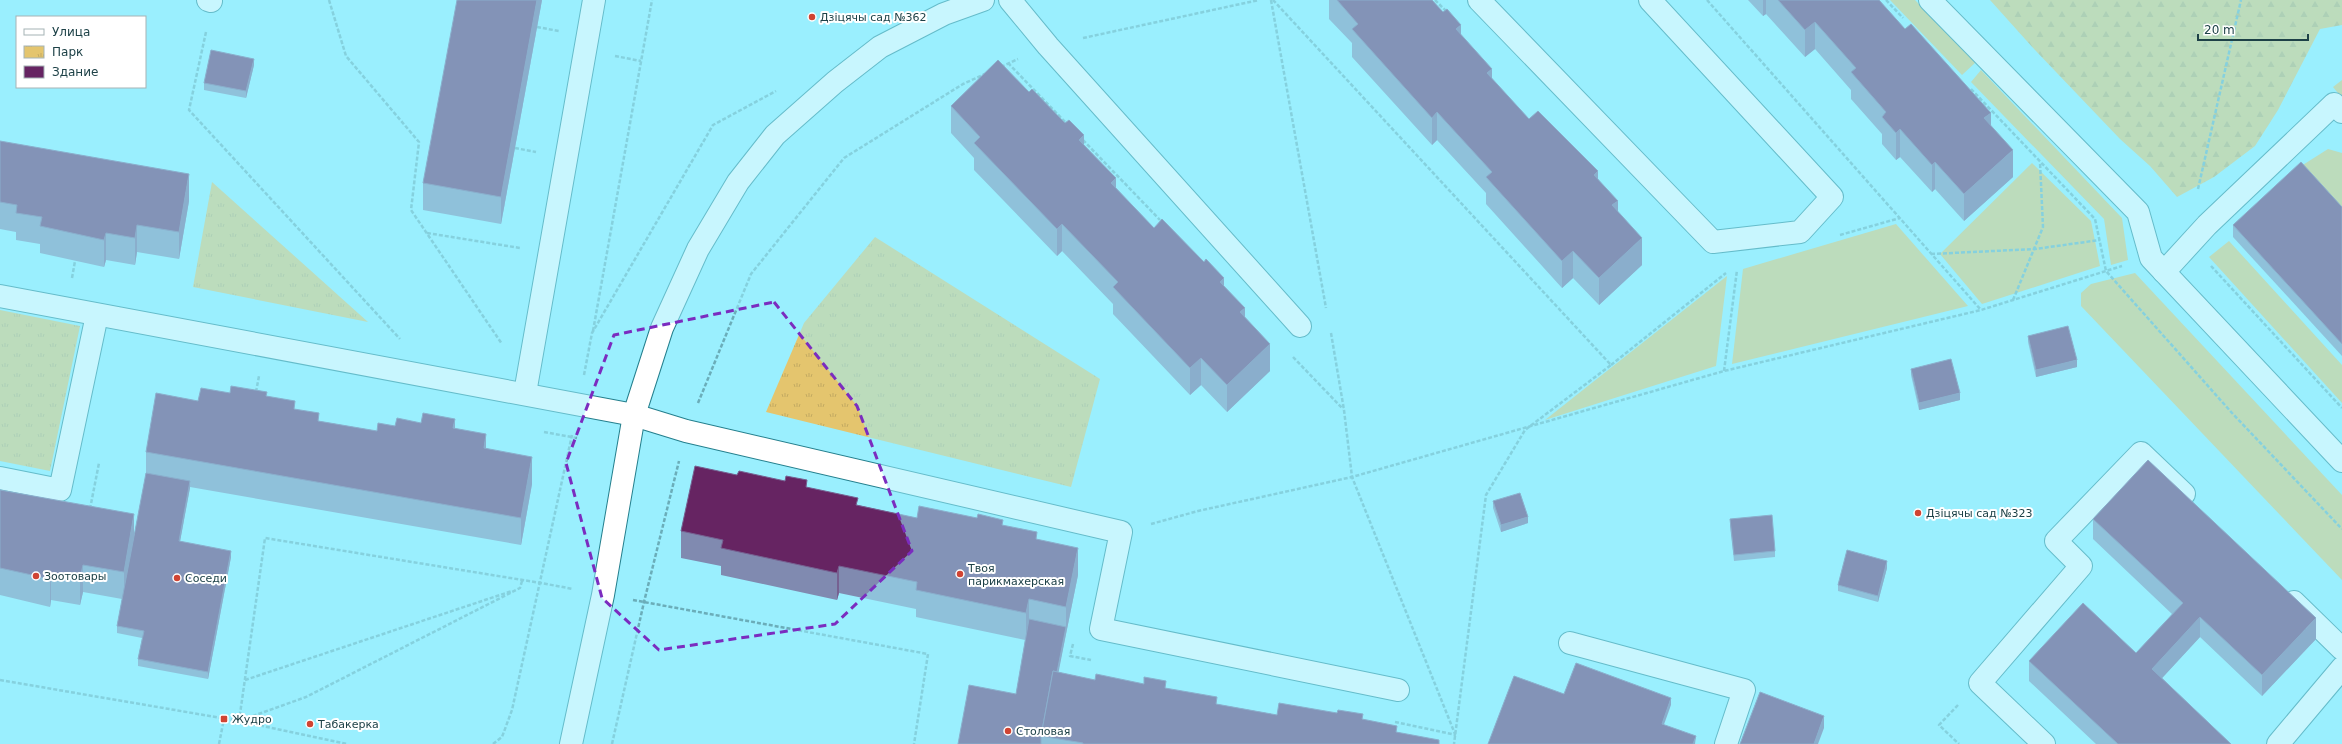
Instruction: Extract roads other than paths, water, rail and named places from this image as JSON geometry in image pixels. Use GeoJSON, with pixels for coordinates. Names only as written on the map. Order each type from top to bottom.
{"type":"FeatureCollection","features":[{"type":"Feature","properties":{"kind":"lane"},"geometry":{"type":"LineString","coordinates":[[525,393],[548,253],[594,0]]}},
{"type":"Feature","properties":{"kind":"lane"},"geometry":{"type":"LineString","coordinates":[[571,744],[603,595],[634,415],[662,328],[698,249],[738,182],[775,135],[835,82],[880,47],[944,14],[983,0]]}},
{"type":"Feature","properties":{"kind":"lane"},"geometry":{"type":"LineString","coordinates":[[1010,0],[1048,46],[1300,326]]}},
{"type":"Feature","properties":{"kind":"lane"},"geometry":{"type":"LineString","coordinates":[[1479,0],[1713,242],[1800,232],[1832,197],[1650,0]]}},
{"type":"Feature","properties":{"kind":"lane"},"geometry":{"type":"LineString","coordinates":[[1930,0],[2138,212],[2158,265],[2342,461]]}},
{"type":"Feature","properties":{"kind":"lane"},"geometry":{"type":"LineString","coordinates":[[2158,265],[2190,243],[2334,104],[2342,112]]}},
{"type":"Feature","properties":{"kind":"lane"},"geometry":{"type":"LineString","coordinates":[[0,296],[430,377],[525,393],[634,415],[686,431],[1122,532],[1100,629],[1398,690]]}},
{"type":"Feature","properties":{"kind":"lane"},"geometry":{"type":"LineString","coordinates":[[0,478],[60,490],[97,315]]}},
{"type":"Feature","properties":{"kind":"lane"},"geometry":{"type":"LineString","coordinates":[[2044,744],[1980,683],[2081,566],[2056,541],[2141,453],[2197,507]]}},
{"type":"Feature","properties":{"kind":"lane"},"geometry":{"type":"LineString","coordinates":[[2281,589],[2342,649]]}},
{"type":"Feature","properties":{"kind":"lane"},"geometry":{"type":"LineString","coordinates":[[1570,643],[1744,690],[1726,744]]}},
{"type":"Feature","properties":{"kind":"lane"},"geometry":{"type":"LineString","coordinates":[[2278,744],[2342,668]]}},
{"type":"Feature","properties":{"kind":"place","name":"Дзіцячы сад №362"},"geometry":{"type":"Point","coordinates":[812,17]}},
{"type":"Feature","properties":{"kind":"place","name":"Дзіцячы сад №323"},"geometry":{"type":"Point","coordinates":[1918,513]}},
{"type":"Feature","properties":{"kind":"place","name":"Твоя парикмахерская"},"geometry":{"type":"Point","coordinates":[960,574]}},
{"type":"Feature","properties":{"kind":"place","name":"Зоотовары"},"geometry":{"type":"Point","coordinates":[36,576]}},
{"type":"Feature","properties":{"kind":"place","name":"Соседи"},"geometry":{"type":"Point","coordinates":[177,578]}},
{"type":"Feature","properties":{"kind":"place","name":"Жудро"},"geometry":{"type":"Point","coordinates":[224,719]}},
{"type":"Feature","properties":{"kind":"place","name":"Табакерка"},"geometry":{"type":"Point","coordinates":[310,724]}},
{"type":"Feature","properties":{"kind":"place","name":"Столовая"},"geometry":{"type":"Point","coordinates":[1008,731]}}]}
